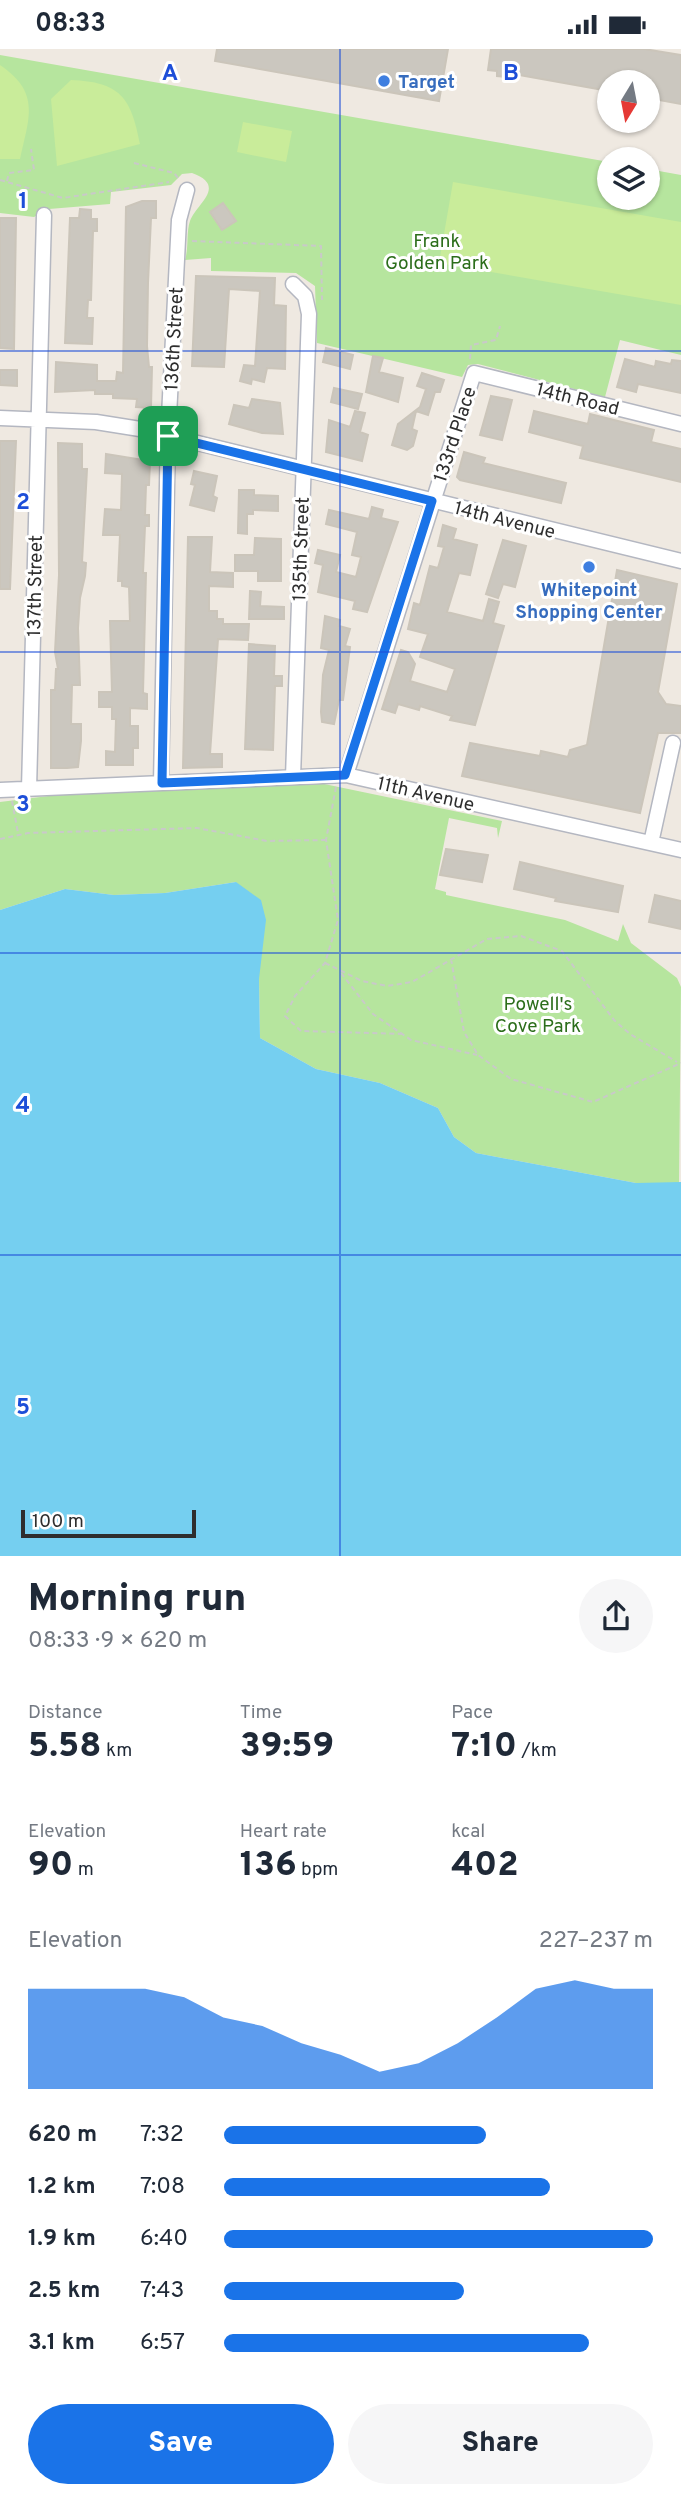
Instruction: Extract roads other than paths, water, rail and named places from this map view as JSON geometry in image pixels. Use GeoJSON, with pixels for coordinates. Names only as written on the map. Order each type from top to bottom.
{"type":"FeatureCollection","features":[{"type":"Feature","properties":{"kind":"street","name":"136th Street"},"geometry":{"type":"LineString","coordinates":[[162,783],[168,436],[179,220],[187,190]]}},
{"type":"Feature","properties":{"kind":"street","name":"137th Street"},"geometry":{"type":"LineString","coordinates":[[29,789],[44,215]]}},
{"type":"Feature","properties":{"kind":"street","name":"135th Street"},"geometry":{"type":"LineString","coordinates":[[293,284],[304,296],[309,314],[293,777]]}},
{"type":"Feature","properties":{"kind":"street","name":"14th Road"},"geometry":{"type":"LineString","coordinates":[[472,368],[681,424]]}},
{"type":"Feature","properties":{"kind":"street","name":"133rd Place"},"geometry":{"type":"LineString","coordinates":[[341,775],[432,501],[472,368]]}},
{"type":"Feature","properties":{"kind":"street","name":"14th Avenue"},"geometry":{"type":"LineString","coordinates":[[0,418],[96,422],[168,436],[681,561]]}},
{"type":"Feature","properties":{"kind":"street"},"geometry":{"type":"LineString","coordinates":[[651,843],[673,743]]}},
{"type":"Feature","properties":{"kind":"street","name":"11th Avenue"},"geometry":{"type":"LineString","coordinates":[[5,790],[341,775],[681,850]]}},
{"type":"Feature","properties":{"kind":"water"},"geometry":{"type":"Polygon","coordinates":[[[236,882],[261,900],[266,920],[259,979],[260,1038],[316,1069],[380,1083],[438,1108],[454,1137],[476,1153],[636,1183],[681,1182],[681,1556],[0,1556],[0,910],[65,889],[114,895],[165,893],[236,882]]]}},
{"type":"Feature","properties":{"kind":"place","name":"Target"},"geometry":{"type":"Point","coordinates":[384,81]}},
{"type":"Feature","properties":{"kind":"place","name":"Whitepoint Shopping Center"},"geometry":{"type":"Point","coordinates":[589,567]}},
{"type":"Feature","properties":{"kind":"park label","name":"Frank Golden Park"},"geometry":{"type":"Point","coordinates":[437,251]}},
{"type":"Feature","properties":{"kind":"park label","name":"Powell's Cove Park"},"geometry":{"type":"Point","coordinates":[538,1014]}}]}
